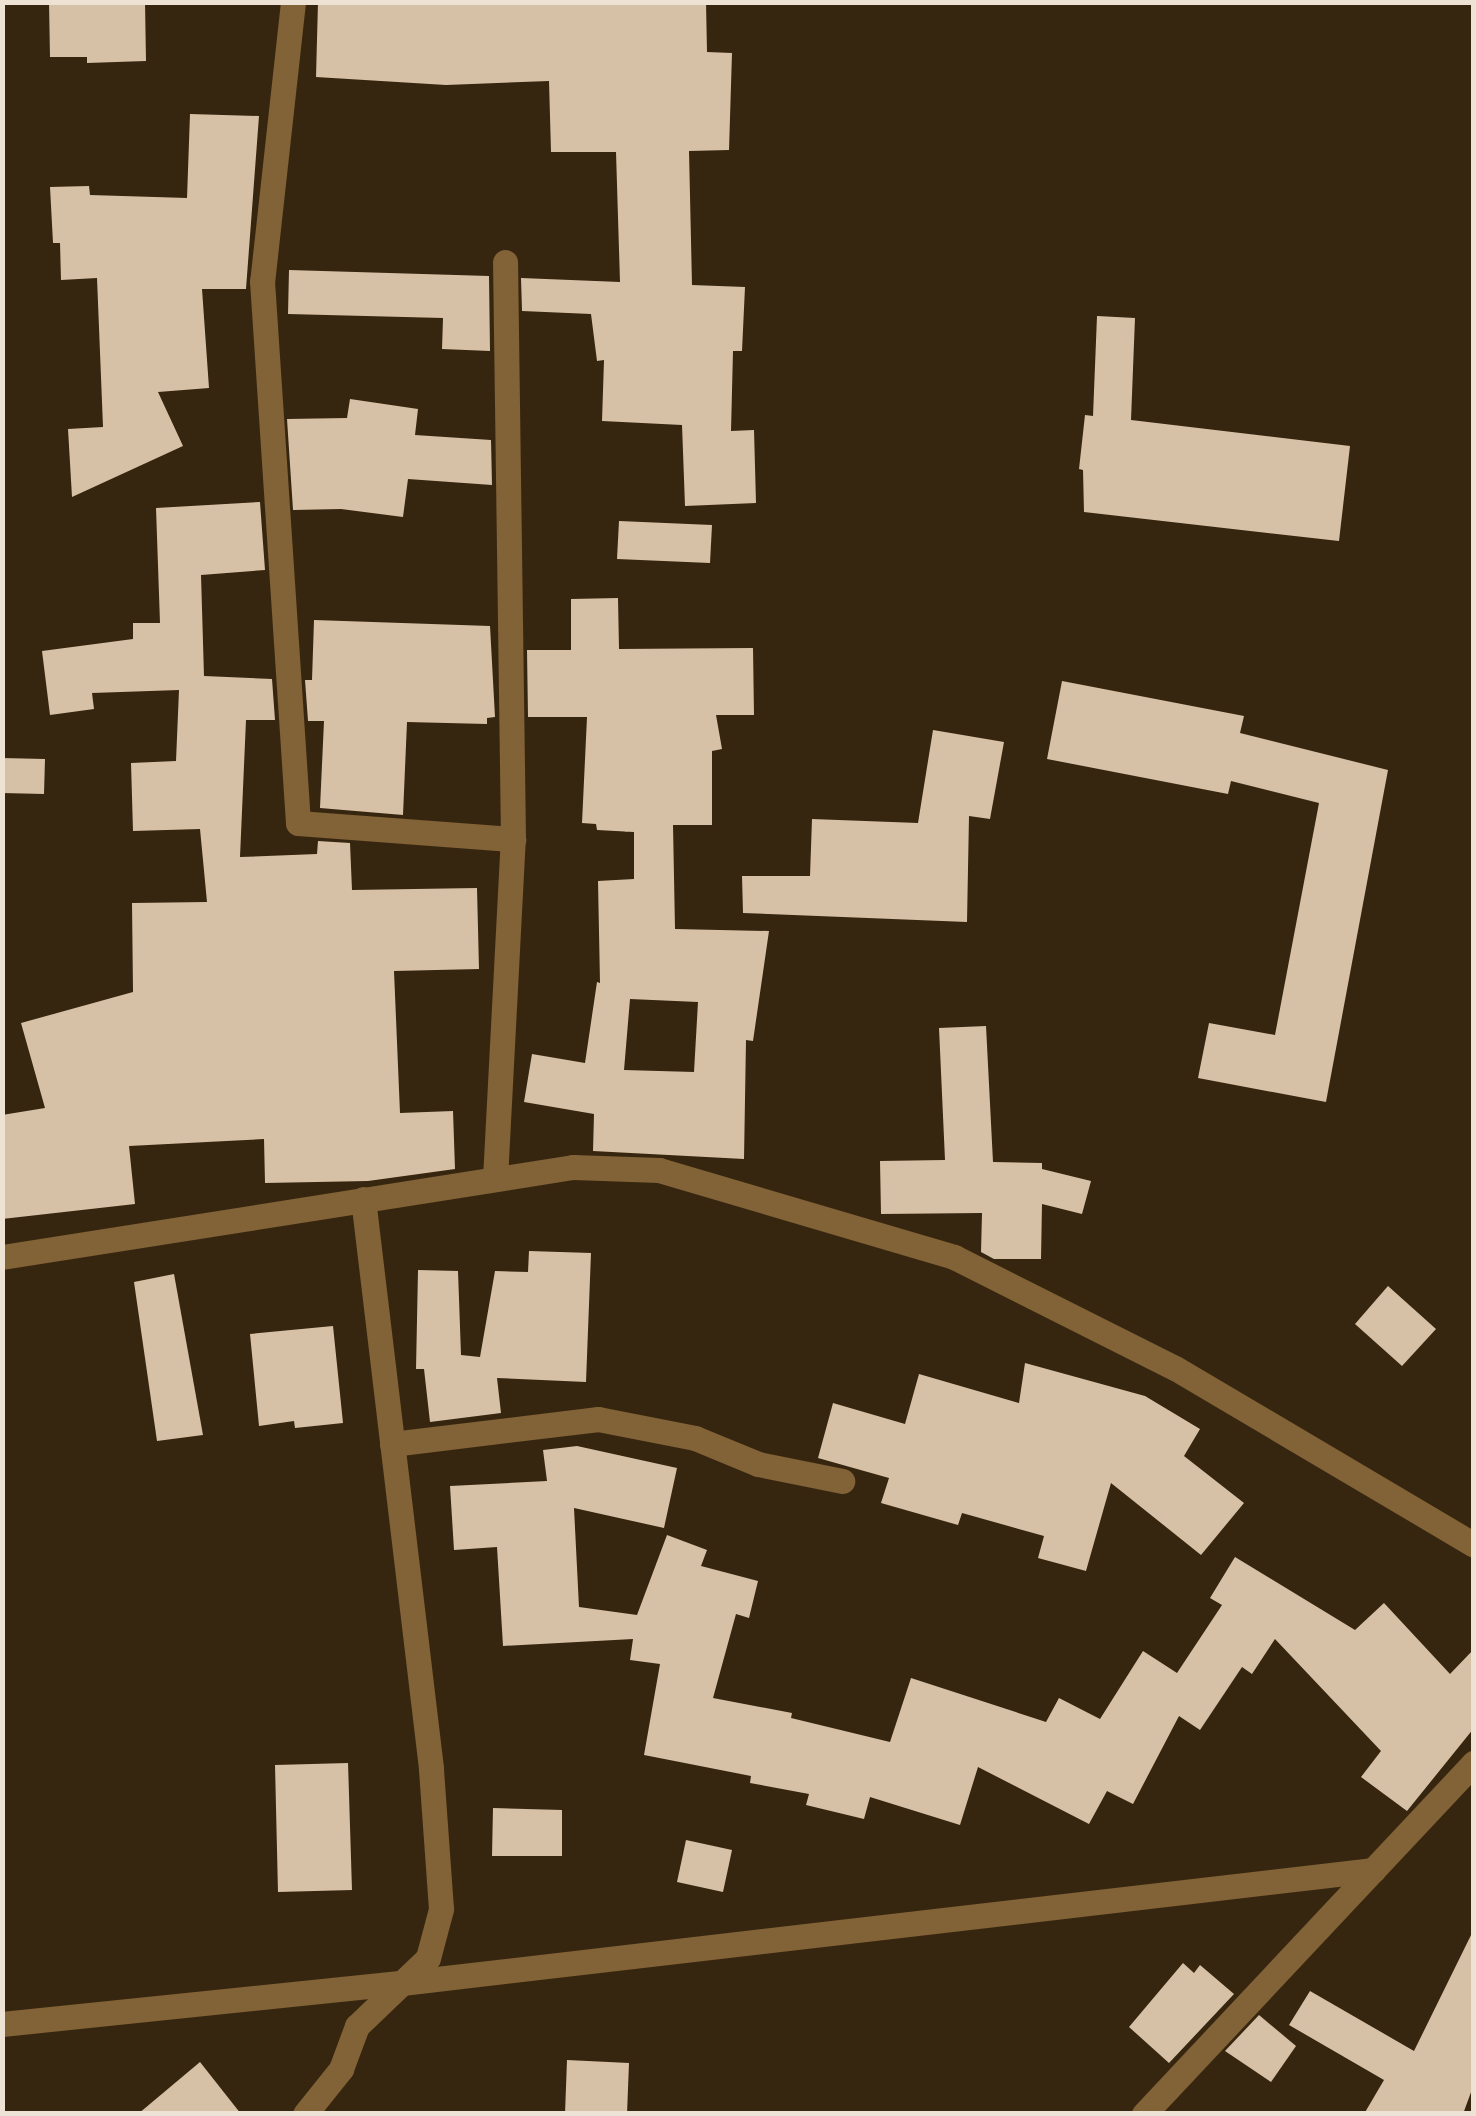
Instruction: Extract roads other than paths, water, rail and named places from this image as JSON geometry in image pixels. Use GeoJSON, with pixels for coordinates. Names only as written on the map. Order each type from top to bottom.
{"type":"FeatureCollection","features":[{"type":"Feature","properties":{"kind":"street"},"geometry":{"type":"LineString","coordinates":[[293,2],[262,282],[298,823],[514,839]]}},
{"type":"Feature","properties":{"kind":"street"},"geometry":{"type":"LineString","coordinates":[[495,1179],[514,839],[504,262]]}},
{"type":"Feature","properties":{"kind":"street"},"geometry":{"type":"LineString","coordinates":[[2,1258],[573,1167],[659,1170],[954,1257],[1175,1368],[1474,1545]]}},
{"type":"Feature","properties":{"kind":"street"},"geometry":{"type":"LineString","coordinates":[[305,2114],[340,2069],[357,2026],[428,1958],[441,1909],[431,1768],[363,1199]]}},
{"type":"Feature","properties":{"kind":"street"},"geometry":{"type":"LineString","coordinates":[[392,1444],[598,1418],[695,1438],[758,1464],[842,1481]]}},
{"type":"Feature","properties":{"kind":"street"},"geometry":{"type":"LineString","coordinates":[[1144,2114],[1474,1763]]}},
{"type":"Feature","properties":{"kind":"street"},"geometry":{"type":"LineString","coordinates":[[2,2024],[402,1983],[1373,1870]]}}]}
